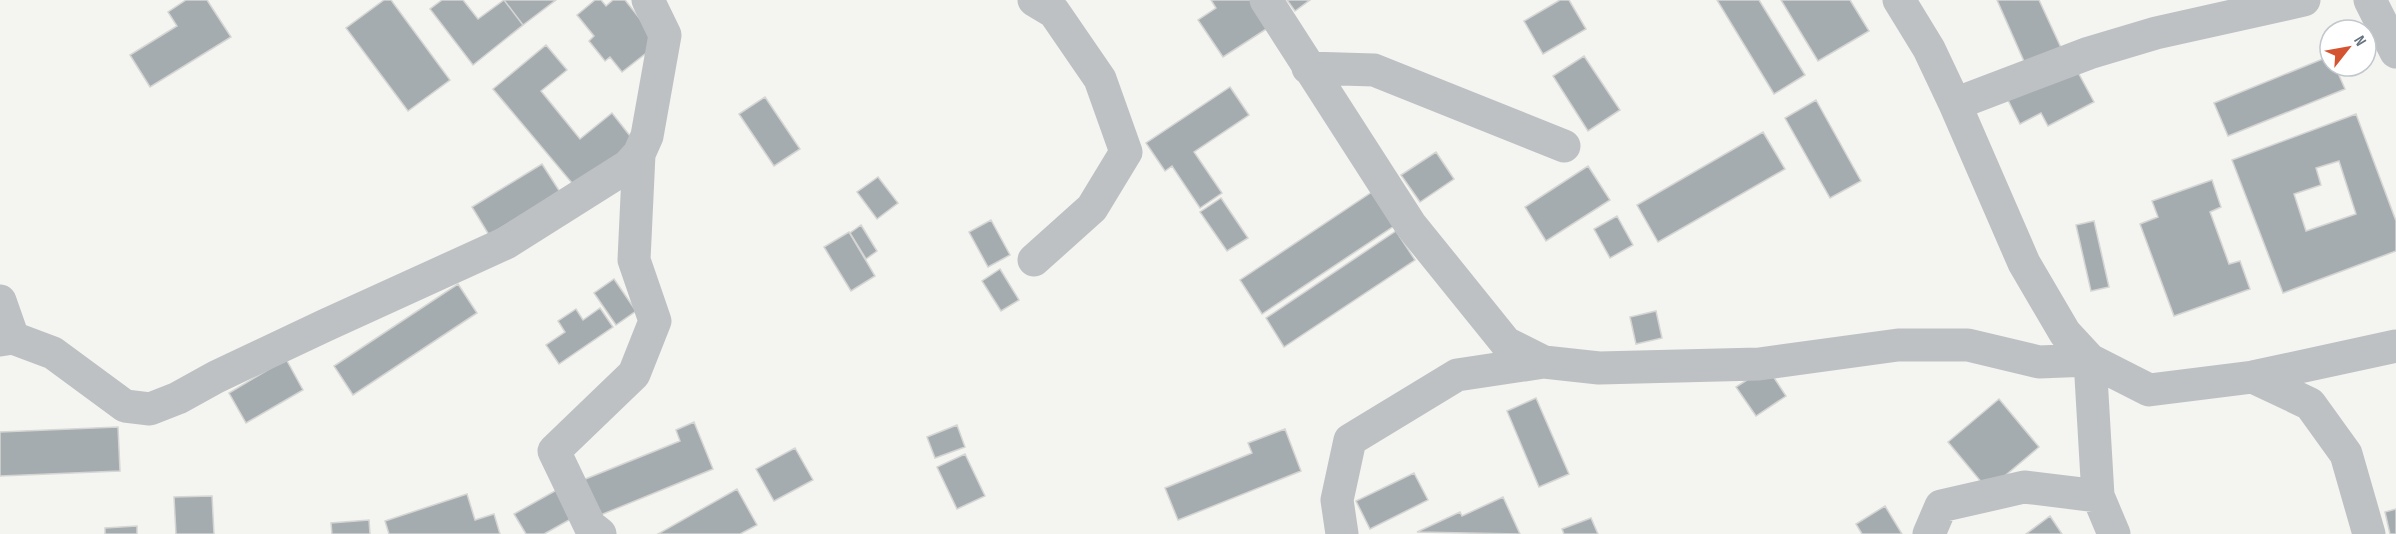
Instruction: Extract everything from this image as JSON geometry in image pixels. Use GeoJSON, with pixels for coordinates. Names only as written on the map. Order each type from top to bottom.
{"type":"FeatureCollection","features":[{"type":"Feature","properties":{"kind":"street"},"geometry":{"type":"LineString","coordinates":[[0,301],[6,339],[53,353],[125,406],[150,409],[178,398],[216,376],[506,243],[628,166],[639,154],[647,136],[665,35],[648,0]]}},
{"type":"Feature","properties":{"kind":"street"},"geometry":{"type":"LineString","coordinates":[[1034,0],[1054,12],[1100,79],[1126,152],[1092,208],[1034,261]]}},
{"type":"Feature","properties":{"kind":"street"},"geometry":{"type":"LineString","coordinates":[[1266,0],[1410,224],[1506,343],[1545,362]]}},
{"type":"Feature","properties":{"kind":"street"},"geometry":{"type":"LineString","coordinates":[[1899,0],[1929,49],[2024,263],[2065,333],[2090,360],[2149,390],[2253,377],[2396,346]]}},
{"type":"Feature","properties":{"kind":"street"},"geometry":{"type":"LineString","coordinates":[[1955,104],[2089,53],[2156,33],[2304,0]]}},
{"type":"Feature","properties":{"kind":"street"},"geometry":{"type":"LineString","coordinates":[[2370,0],[2396,51]]}},
{"type":"Feature","properties":{"kind":"street"},"geometry":{"type":"LineString","coordinates":[[1308,68],[1374,70],[1564,146]]}},
{"type":"Feature","properties":{"kind":"street"},"geometry":{"type":"LineString","coordinates":[[600,534],[590,526],[554,451],[634,374],[654,321],[634,260],[639,154]]}},
{"type":"Feature","properties":{"kind":"street"},"geometry":{"type":"LineString","coordinates":[[1342,534],[1337,500],[1350,440],[1457,375],[1545,362],[1599,368],[1759,364],[1899,345],[1968,345],[2039,362],[2090,360]]}},
{"type":"Feature","properties":{"kind":"street"},"geometry":{"type":"LineString","coordinates":[[2090,360],[2098,496],[2114,534]]}},
{"type":"Feature","properties":{"kind":"street"},"geometry":{"type":"LineString","coordinates":[[2253,377],[2310,404],[2346,454],[2369,534]]}},
{"type":"Feature","properties":{"kind":"street"},"geometry":{"type":"LineString","coordinates":[[1929,534],[1941,506],[1952,503],[2024,487],[2098,496]]}},
{"type":"Feature","properties":{"kind":"building"},"geometry":{"type":"Polygon","coordinates":[[[186,0],[207,0],[231,37],[150,87],[130,55],[177,26],[168,12],[186,0]]]}},
{"type":"Feature","properties":{"kind":"building"},"geometry":{"type":"Polygon","coordinates":[[[384,0],[391,0],[450,80],[408,111],[346,28],[384,0]]]}},
{"type":"Feature","properties":{"kind":"building"},"geometry":{"type":"Polygon","coordinates":[[[442,0],[463,0],[478,19],[504,0],[523,25],[473,65],[430,9],[442,0]]]}},
{"type":"Feature","properties":{"kind":"building"},"geometry":{"type":"Polygon","coordinates":[[[504,0],[556,0],[523,25],[504,0]]]}},
{"type":"Feature","properties":{"kind":"building"},"geometry":{"type":"Polygon","coordinates":[[[595,0],[601,0],[606,6],[613,0],[625,0],[659,43],[622,72],[610,57],[605,61],[589,41],[594,36],[577,15],[595,0]]]}},
{"type":"Feature","properties":{"kind":"building"},"geometry":{"type":"Polygon","coordinates":[[[1211,0],[1254,0],[1271,26],[1223,57],[1198,20],[1216,8],[1211,0]]]}},
{"type":"Feature","properties":{"kind":"building"},"geometry":{"type":"Polygon","coordinates":[[[1287,0],[1310,0],[1295,11],[1287,0]]]}},
{"type":"Feature","properties":{"kind":"building"},"geometry":{"type":"Polygon","coordinates":[[[1560,0],[1569,0],[1586,29],[1543,54],[1524,21],[1560,0]]]}},
{"type":"Feature","properties":{"kind":"building"},"geometry":{"type":"Polygon","coordinates":[[[1717,0],[1759,0],[1805,75],[1774,94],[1717,0]]]}},
{"type":"Feature","properties":{"kind":"building"},"geometry":{"type":"Polygon","coordinates":[[[1781,0],[1850,0],[1869,31],[1818,61],[1781,0]]]}},
{"type":"Feature","properties":{"kind":"building"},"geometry":{"type":"Polygon","coordinates":[[[1997,0],[2039,0],[2063,52],[2027,68],[1997,0]]]}},
{"type":"Feature","properties":{"kind":"building"},"geometry":{"type":"Polygon","coordinates":[[[546,45],[567,70],[541,91],[580,139],[612,113],[634,141],[577,189],[493,89],[546,45]]]}},
{"type":"Feature","properties":{"kind":"building"},"geometry":{"type":"Polygon","coordinates":[[[1584,56],[1620,110],[1588,131],[1553,76],[1584,56]]]}},
{"type":"Feature","properties":{"kind":"building"},"geometry":{"type":"Polygon","coordinates":[[[2318,61],[2318,78],[2340,78],[2345,89],[2228,136],[2214,103],[2318,61]]]}},
{"type":"Feature","properties":{"kind":"building"},"geometry":{"type":"Polygon","coordinates":[[[2074,65],[2094,102],[2048,126],[2041,113],[2020,124],[2008,100],[2074,65]]]}},
{"type":"Feature","properties":{"kind":"building"},"geometry":{"type":"Polygon","coordinates":[[[1230,87],[1249,115],[1194,152],[1222,193],[1200,208],[1172,166],[1165,171],[1146,143],[1230,87]]]}},
{"type":"Feature","properties":{"kind":"building"},"geometry":{"type":"Polygon","coordinates":[[[765,97],[800,149],[774,166],[739,114],[765,97]]]}},
{"type":"Feature","properties":{"kind":"building"},"geometry":{"type":"Polygon","coordinates":[[[1816,100],[1861,181],[1830,198],[1785,118],[1816,100]]]}},
{"type":"Feature","properties":{"kind":"building"},"geometry":{"type":"Polygon","coordinates":[[[2356,114],[2396,221],[2396,251],[2283,293],[2232,160],[2356,114]],[[2339,161],[2316,168],[2321,185],[2294,194],[2306,231],[2356,214],[2339,161]]]}},
{"type":"Feature","properties":{"kind":"building"},"geometry":{"type":"Polygon","coordinates":[[[1763,132],[1785,169],[1658,242],[1637,205],[1763,132]]]}},
{"type":"Feature","properties":{"kind":"building"},"geometry":{"type":"Polygon","coordinates":[[[1436,152],[1454,179],[1420,202],[1401,175],[1436,152]]]}},
{"type":"Feature","properties":{"kind":"building"},"geometry":{"type":"Polygon","coordinates":[[[542,164],[560,192],[489,235],[472,207],[542,164]]]}},
{"type":"Feature","properties":{"kind":"building"},"geometry":{"type":"Polygon","coordinates":[[[1588,166],[1610,200],[1546,241],[1525,207],[1588,166]]]}},
{"type":"Feature","properties":{"kind":"building"},"geometry":{"type":"Polygon","coordinates":[[[878,177],[898,203],[877,219],[857,192],[878,177]]]}},
{"type":"Feature","properties":{"kind":"building"},"geometry":{"type":"Polygon","coordinates":[[[2212,180],[2221,207],[2210,212],[2229,264],[2240,261],[2250,289],[2174,316],[2140,224],[2158,217],[2152,201],[2212,180]]]}},
{"type":"Feature","properties":{"kind":"building"},"geometry":{"type":"Polygon","coordinates":[[[1372,192],[1394,226],[1262,314],[1240,280],[1372,192]]]}},
{"type":"Feature","properties":{"kind":"building"},"geometry":{"type":"Polygon","coordinates":[[[1221,198],[1248,238],[1227,251],[1200,212],[1221,198]]]}},
{"type":"Feature","properties":{"kind":"building"},"geometry":{"type":"Polygon","coordinates":[[[1617,216],[1633,245],[1610,258],[1594,229],[1617,216]]]}},
{"type":"Feature","properties":{"kind":"building"},"geometry":{"type":"Polygon","coordinates":[[[991,220],[1010,255],[988,267],[969,232],[991,220]]]}},
{"type":"Feature","properties":{"kind":"building"},"geometry":{"type":"Polygon","coordinates":[[[2094,221],[2109,287],[2091,291],[2076,225],[2094,221]]]}},
{"type":"Feature","properties":{"kind":"building"},"geometry":{"type":"Polygon","coordinates":[[[861,225],[877,251],[866,259],[850,233],[861,225]]]}},
{"type":"Feature","properties":{"kind":"building"},"geometry":{"type":"Polygon","coordinates":[[[1396,231],[1415,260],[1284,347],[1266,318],[1396,231]]]}},
{"type":"Feature","properties":{"kind":"building"},"geometry":{"type":"Polygon","coordinates":[[[849,232],[875,276],[851,291],[824,247],[849,232]]]}},
{"type":"Feature","properties":{"kind":"building"},"geometry":{"type":"Polygon","coordinates":[[[1000,269],[1019,300],[1001,311],[982,281],[1000,269]]]}},
{"type":"Feature","properties":{"kind":"building"},"geometry":{"type":"Polygon","coordinates":[[[614,279],[636,311],[616,325],[594,293],[614,279]]]}},
{"type":"Feature","properties":{"kind":"building"},"geometry":{"type":"Polygon","coordinates":[[[458,284],[477,313],[353,395],[334,366],[458,284]]]}},
{"type":"Feature","properties":{"kind":"building"},"geometry":{"type":"Polygon","coordinates":[[[600,308],[613,327],[559,364],[546,345],[565,332],[558,321],[576,309],[583,320],[600,308]]]}},
{"type":"Feature","properties":{"kind":"building"},"geometry":{"type":"Polygon","coordinates":[[[1656,311],[1662,338],[1636,344],[1630,317],[1656,311]]]}},
{"type":"Feature","properties":{"kind":"building"},"geometry":{"type":"Polygon","coordinates":[[[286,359],[303,390],[246,423],[229,393],[286,359]]]}},
{"type":"Feature","properties":{"kind":"building"},"geometry":{"type":"Polygon","coordinates":[[[1767,367],[1786,396],[1756,416],[1736,387],[1767,367]]]}},
{"type":"Feature","properties":{"kind":"building"},"geometry":{"type":"Polygon","coordinates":[[[1536,398],[1569,474],[1539,487],[1507,411],[1536,398]]]}},
{"type":"Feature","properties":{"kind":"building"},"geometry":{"type":"Polygon","coordinates":[[[1999,399],[2039,447],[1988,490],[1948,442],[1999,399]]]}},
{"type":"Feature","properties":{"kind":"building"},"geometry":{"type":"Polygon","coordinates":[[[694,422],[713,469],[598,516],[583,480],[680,441],[676,430],[694,422]]]}},
{"type":"Feature","properties":{"kind":"building"},"geometry":{"type":"Polygon","coordinates":[[[957,425],[965,447],[935,458],[927,437],[957,425]]]}},
{"type":"Feature","properties":{"kind":"building"},"geometry":{"type":"Polygon","coordinates":[[[118,427],[120,471],[0,476],[0,432],[118,427]]]}},
{"type":"Feature","properties":{"kind":"building"},"geometry":{"type":"Polygon","coordinates":[[[1285,429],[1301,471],[1178,520],[1165,488],[1252,453],[1248,443],[1285,429]]]}},
{"type":"Feature","properties":{"kind":"building"},"geometry":{"type":"Polygon","coordinates":[[[795,448],[813,480],[774,501],[756,469],[795,448]]]}},
{"type":"Feature","properties":{"kind":"building"},"geometry":{"type":"Polygon","coordinates":[[[965,454],[985,496],[957,509],[937,467],[965,454]]]}},
{"type":"Feature","properties":{"kind":"building"},"geometry":{"type":"Polygon","coordinates":[[[1414,473],[1428,500],[1370,529],[1356,501],[1414,473]]]}},
{"type":"Feature","properties":{"kind":"building"},"geometry":{"type":"Polygon","coordinates":[[[562,487],[578,515],[544,534],[526,534],[514,514],[562,487]]]}},
{"type":"Feature","properties":{"kind":"building"},"geometry":{"type":"Polygon","coordinates":[[[737,489],[757,525],[740,534],[658,534],[737,489]]]}},
{"type":"Feature","properties":{"kind":"building"},"geometry":{"type":"Polygon","coordinates":[[[467,494],[475,520],[494,514],[500,534],[389,534],[385,521],[467,494]]]}},
{"type":"Feature","properties":{"kind":"building"},"geometry":{"type":"Polygon","coordinates":[[[212,496],[214,534],[176,534],[174,497],[212,496]]]}},
{"type":"Feature","properties":{"kind":"building"},"geometry":{"type":"Polygon","coordinates":[[[1503,497],[1520,534],[1417,532],[1460,512],[1462,516],[1503,497]]]}},
{"type":"Feature","properties":{"kind":"building"},"geometry":{"type":"Polygon","coordinates":[[[1885,506],[1902,534],[1862,534],[1856,524],[1885,506]]]}},
{"type":"Feature","properties":{"kind":"building"},"geometry":{"type":"Polygon","coordinates":[[[2396,509],[2396,534],[2390,534],[2385,512],[2396,509]]]}},
{"type":"Feature","properties":{"kind":"building"},"geometry":{"type":"Polygon","coordinates":[[[2050,516],[2062,534],[2026,534],[2050,516]]]}},
{"type":"Feature","properties":{"kind":"building"},"geometry":{"type":"Polygon","coordinates":[[[1591,518],[1598,534],[1564,534],[1562,529],[1591,518]]]}},
{"type":"Feature","properties":{"kind":"building"},"geometry":{"type":"Polygon","coordinates":[[[369,520],[370,534],[332,534],[331,523],[369,520]]]}},
{"type":"Feature","properties":{"kind":"building"},"geometry":{"type":"Polygon","coordinates":[[[137,526],[137,534],[105,534],[105,528],[137,526]]]}}]}
